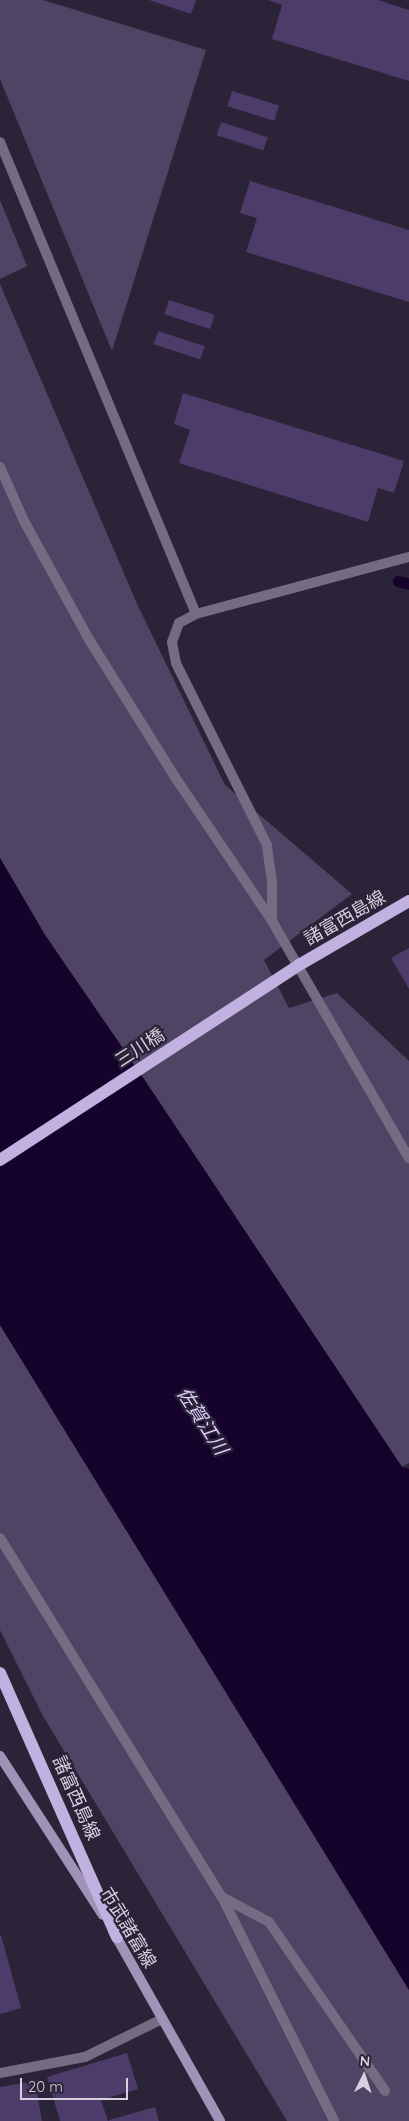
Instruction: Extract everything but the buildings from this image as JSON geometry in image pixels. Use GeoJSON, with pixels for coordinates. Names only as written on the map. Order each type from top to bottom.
{"type":"FeatureCollection","features":[{"type":"Feature","properties":{"kind":"main road","name":"諸富西島線"},"geometry":{"type":"LineString","coordinates":[[298,965],[409,901]]}},
{"type":"Feature","properties":{"kind":"main road","name":"三川橋"},"geometry":{"type":"LineString","coordinates":[[0,1160],[298,965]]}},
{"type":"Feature","properties":{"kind":"main road","name":"諸富西島線"},"geometry":{"type":"LineString","coordinates":[[0,1673],[117,1937]]}},
{"type":"Feature","properties":{"kind":"main road","name":"市武諸富線"},"geometry":{"type":"LineString","coordinates":[[0,1756],[117,1937],[220,2121]]}},
{"type":"Feature","properties":{"kind":"street"},"geometry":{"type":"LineString","coordinates":[[0,142],[196,614]]}},
{"type":"Feature","properties":{"kind":"street"},"geometry":{"type":"LineString","coordinates":[[0,468],[24,521],[90,641],[175,776],[272,921],[409,1158]]}},
{"type":"Feature","properties":{"kind":"street"},"geometry":{"type":"LineString","coordinates":[[272,921],[272,882],[267,845],[176,663],[172,642],[179,623],[196,614],[409,557]]}},
{"type":"Feature","properties":{"kind":"street"},"geometry":{"type":"LineString","coordinates":[[0,1538],[222,1896],[334,2121]]}},
{"type":"Feature","properties":{"kind":"street"},"geometry":{"type":"LineString","coordinates":[[222,1896],[269,1922],[384,2091]]}},
{"type":"Feature","properties":{"kind":"street"},"geometry":{"type":"LineString","coordinates":[[0,2073],[85,2057],[162,2019]]}},
{"type":"Feature","properties":{"kind":"shaded area"},"geometry":{"type":"Polygon","coordinates":[[[0,0],[43,0],[206,50],[112,351],[0,79],[0,0]]]}},
{"type":"Feature","properties":{"kind":"shaded area"},"geometry":{"type":"Polygon","coordinates":[[[0,200],[27,266],[0,279],[0,200]]]}},
{"type":"Feature","properties":{"kind":"shaded area"},"geometry":{"type":"Polygon","coordinates":[[[0,284],[138,606],[225,785],[352,894],[264,960],[289,1008],[337,993],[409,1061],[409,1463],[402,1467],[146,1082],[45,935],[0,858],[0,284]]]}},
{"type":"Feature","properties":{"kind":"shaded area"},"geometry":{"type":"Polygon","coordinates":[[[0,1325],[409,1990],[409,2121],[287,2121],[43,1716],[0,1630],[0,1325]]]}},
{"type":"Feature","properties":{"kind":"water","name":"佐賀江川"},"geometry":{"type":"Polygon","coordinates":[[[0,858],[45,935],[146,1082],[402,1467],[409,1469],[409,1990],[0,1325],[0,858]]]}},
{"type":"Feature","properties":{"kind":"waterway"},"geometry":{"type":"LineString","coordinates":[[398,581],[409,584]]}}]}
